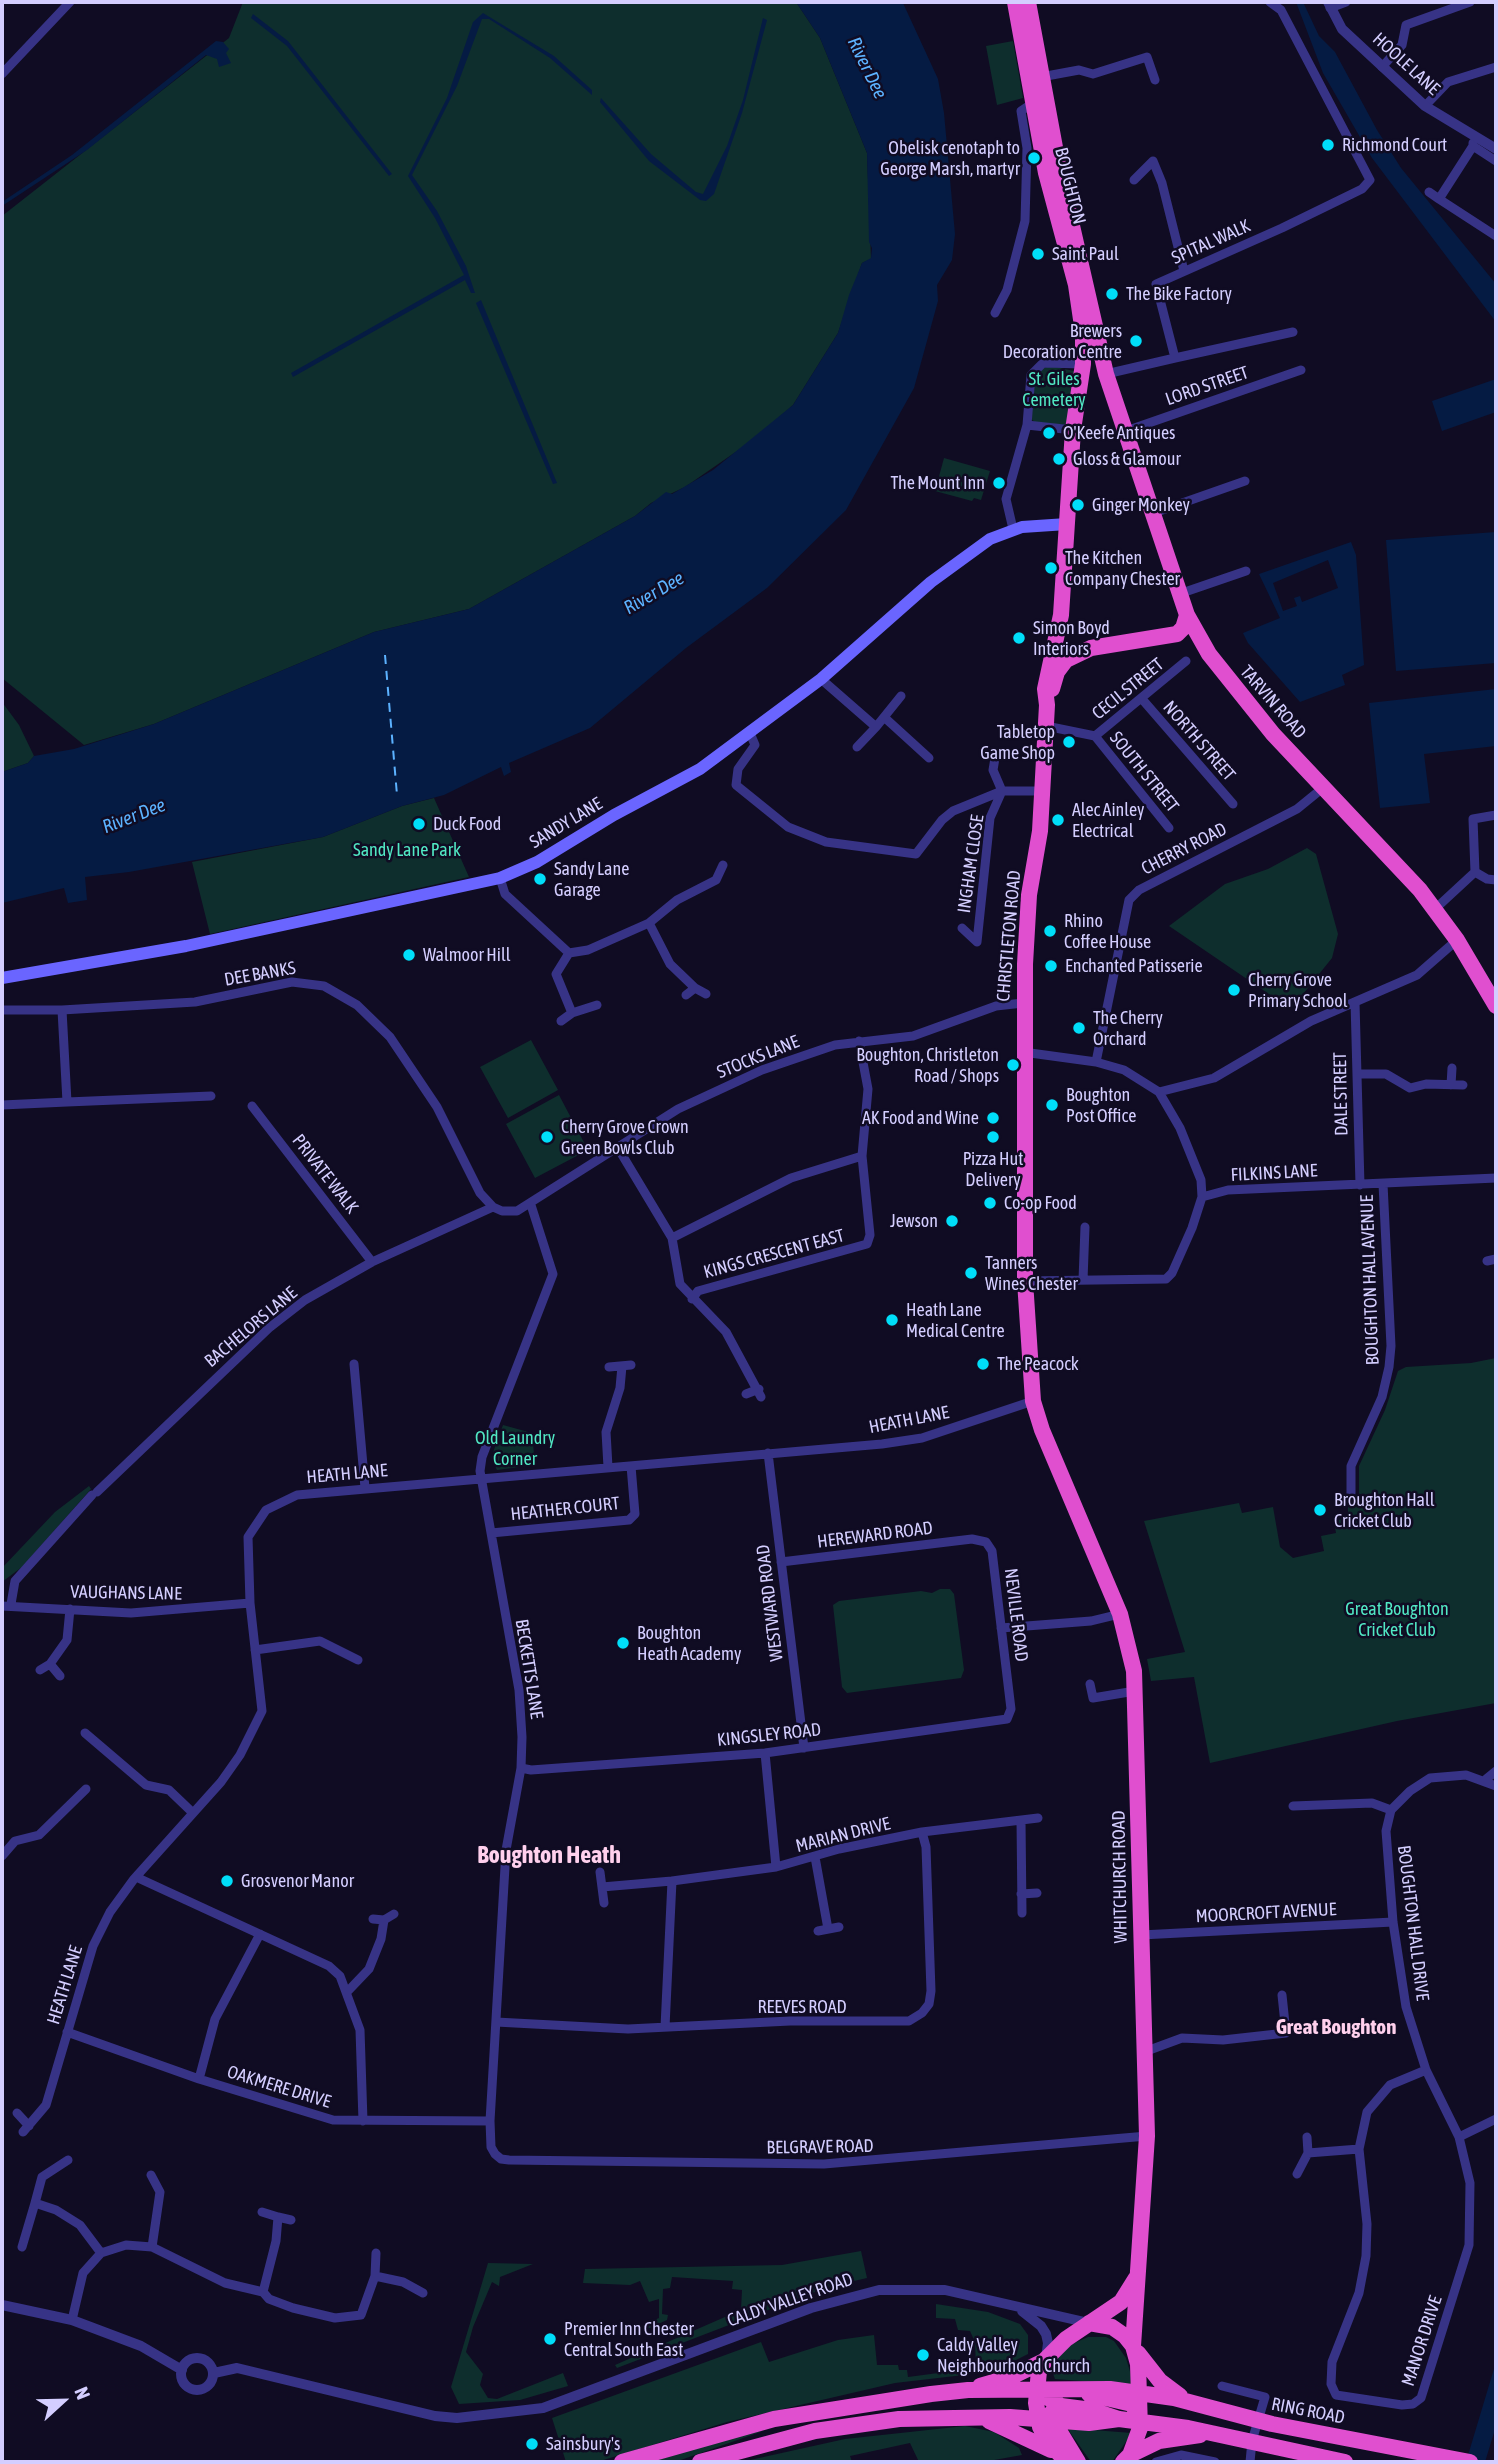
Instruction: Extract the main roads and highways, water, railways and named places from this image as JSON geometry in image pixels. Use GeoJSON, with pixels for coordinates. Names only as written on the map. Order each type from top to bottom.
{"type":"FeatureCollection","features":[{"type":"Feature","properties":{"kind":"highway","name":"BOUGHTON"},"geometry":{"type":"LineString","coordinates":[[1015,2],[1045,173],[1081,310],[1082,372]]}},
{"type":"Feature","properties":{"kind":"highway","name":"BOUGHTON"},"geometry":{"type":"LineString","coordinates":[[1028,2],[1041,77],[1106,374]]}},
{"type":"Feature","properties":{"kind":"highway"},"geometry":{"type":"LineString","coordinates":[[1082,372],[1106,374]]}},
{"type":"Feature","properties":{"kind":"highway","name":"CHRISTLETON ROAD"},"geometry":{"type":"LineString","coordinates":[[1069,1492],[1042,1430],[1033,1401],[1025,1281],[1023,1003],[1029,895],[1040,831],[1047,677],[1061,615],[1073,430],[1082,372]]}},
{"type":"Feature","properties":{"kind":"highway","name":"TARVIN ROAD"},"geometry":{"type":"LineString","coordinates":[[1106,374],[1123,432],[1179,594],[1187,615],[1209,654],[1273,734],[1435,909],[1457,940],[1496,1006]]}},
{"type":"Feature","properties":{"kind":"highway"},"geometry":{"type":"LineString","coordinates":[[1061,615],[1066,638],[1072,644],[1091,648]]}},
{"type":"Feature","properties":{"kind":"highway"},"geometry":{"type":"LineString","coordinates":[[1047,705],[1057,672],[1066,660],[1091,648],[1161,639],[1177,634],[1183,628],[1187,615]]}},
{"type":"Feature","properties":{"kind":"highway"},"geometry":{"type":"LineString","coordinates":[[1161,639],[1190,642],[1209,654]]}},
{"type":"Feature","properties":{"kind":"highway","name":"WHITCHURCH ROAD"},"geometry":{"type":"LineString","coordinates":[[1069,1492],[1120,1614],[1134,1671],[1147,2136],[1134,2347],[1141,2393],[1141,2421]]}},
{"type":"Feature","properties":{"kind":"highway","name":"WHITCHURCH ROAD"},"geometry":{"type":"LineString","coordinates":[[968,2390],[1011,2377],[1045,2360],[1066,2339],[1121,2302],[1139,2273]]}},
{"type":"Feature","properties":{"kind":"highway"},"geometry":{"type":"LineString","coordinates":[[1089,2323],[1112,2326],[1134,2347],[1160,2381],[1192,2403]]}},
{"type":"Feature","properties":{"kind":"highway"},"geometry":{"type":"LineString","coordinates":[[1045,2360],[1039,2371],[1038,2418],[1043,2433],[1062,2458]]}},
{"type":"Feature","properties":{"kind":"highway"},"geometry":{"type":"LineString","coordinates":[[622,2462],[774,2419],[968,2390]]}},
{"type":"Feature","properties":{"kind":"highway","name":"RING ROAD"},"geometry":{"type":"LineString","coordinates":[[968,2390],[1141,2393],[1192,2403],[1258,2421],[1470,2462]]}},
{"type":"Feature","properties":{"kind":"highway"},"geometry":{"type":"LineString","coordinates":[[1054,2412],[1055,2398],[1072,2390],[1132,2404],[1141,2421],[1139,2436],[1127,2458]]}},
{"type":"Feature","properties":{"kind":"highway"},"geometry":{"type":"LineString","coordinates":[[1037,2391],[1054,2412],[1078,2462]]}},
{"type":"Feature","properties":{"kind":"highway"},"geometry":{"type":"LineString","coordinates":[[700,2462],[815,2431],[899,2419],[1038,2418],[1054,2412],[1089,2423],[1119,2419],[1141,2421],[1252,2441],[1345,2462]]}},
{"type":"Feature","properties":{"kind":"highway"},"geometry":{"type":"LineString","coordinates":[[977,2417],[1029,2438],[1062,2458]]}},
{"type":"Feature","properties":{"kind":"highway"},"geometry":{"type":"LineString","coordinates":[[1127,2458],[1159,2441],[1209,2433]]}},
{"type":"Feature","properties":{"kind":"main road","name":"SANDY LANE"},"geometry":{"type":"LineString","coordinates":[[2,978],[166,950],[500,878],[537,862],[614,815],[701,769],[821,679],[967,554],[1013,529],[1067,524]]}},
{"type":"Feature","properties":{"kind":"water","name":"River Dee"},"geometry":{"type":"Polygon","coordinates":[[[796,2],[903,3],[938,79],[944,113],[955,234],[952,260],[937,285],[938,301],[914,388],[846,510],[767,588],[686,648],[590,728],[509,763],[511,772],[504,776],[501,767],[444,795],[402,806],[323,837],[129,872],[85,877],[87,900],[68,903],[64,888],[2,903],[2,772],[28,763],[34,756],[74,749],[154,724],[374,632],[469,609],[635,516],[666,492],[672,494],[713,470],[793,405],[838,333],[849,295],[862,263],[871,258],[872,248],[869,242],[867,153],[820,38],[796,2]]]}},
{"type":"Feature","properties":{"kind":"water"},"geometry":{"type":"Polygon","coordinates":[[[1296,2],[1303,2],[1319,36],[1335,52],[1401,168],[1496,284],[1496,322],[1372,158],[1323,73],[1296,2]]]}},
{"type":"Feature","properties":{"kind":"water"},"geometry":{"type":"Polygon","coordinates":[[[483,13],[554,56],[592,90],[592,95],[550,58],[489,19],[482,19],[457,86],[412,175],[437,211],[466,266],[475,293],[471,293],[465,280],[293,377],[291,373],[464,275],[435,218],[408,176],[447,98],[473,22],[483,13]]]}},
{"type":"Feature","properties":{"kind":"water"},"geometry":{"type":"Polygon","coordinates":[[[253,14],[288,41],[392,174],[389,176],[287,46],[251,18],[253,14]]]}},
{"type":"Feature","properties":{"kind":"water"},"geometry":{"type":"Polygon","coordinates":[[[763,18],[767,20],[742,113],[714,194],[706,201],[700,200],[649,161],[600,102],[601,98],[651,154],[696,192],[703,194],[727,146],[743,100],[763,18]]]}},
{"type":"Feature","properties":{"kind":"water"},"geometry":{"type":"Polygon","coordinates":[[[216,41],[223,42],[229,49],[226,53],[231,63],[219,67],[217,59],[206,55],[87,150],[2,206],[2,202],[72,155],[216,41]]]}},
{"type":"Feature","properties":{"kind":"water"},"geometry":{"type":"Polygon","coordinates":[[[481,300],[557,483],[553,484],[476,303],[481,300]]]}},
{"type":"Feature","properties":{"kind":"water"},"geometry":{"type":"Polygon","coordinates":[[[1496,379],[1496,412],[1442,431],[1432,401],[1496,379]]]}},
{"type":"Feature","properties":{"kind":"water"},"geometry":{"type":"Polygon","coordinates":[[[1496,532],[1496,663],[1396,671],[1386,540],[1496,532]]]}},
{"type":"Feature","properties":{"kind":"water"},"geometry":{"type":"Polygon","coordinates":[[[1351,542],[1356,555],[1364,665],[1342,675],[1345,685],[1300,702],[1248,643],[1243,633],[1280,618],[1259,574],[1351,542]],[[1328,560],[1273,583],[1283,611],[1297,606],[1294,598],[1300,596],[1302,602],[1338,588],[1328,560]]]}},
{"type":"Feature","properties":{"kind":"water"},"geometry":{"type":"Polygon","coordinates":[[[1496,689],[1496,746],[1424,754],[1430,803],[1380,808],[1369,703],[1496,689]]]}},
{"type":"Feature","properties":{"kind":"water"},"geometry":{"type":"Polygon","coordinates":[[[1496,2362],[1496,2426],[1485,2462],[1466,2462],[1496,2362]]]}},
{"type":"Feature","properties":{"kind":"place","name":"Richmond Court"},"geometry":{"type":"Point","coordinates":[1328,145]}},
{"type":"Feature","properties":{"kind":"place","name":"Obelisk cenotaph to George Marsh, martyr"},"geometry":{"type":"Point","coordinates":[1034,158]}},
{"type":"Feature","properties":{"kind":"place","name":"Saint Paul"},"geometry":{"type":"Point","coordinates":[1038,254]}},
{"type":"Feature","properties":{"kind":"place","name":"The Bike Factory"},"geometry":{"type":"Point","coordinates":[1112,294]}},
{"type":"Feature","properties":{"kind":"place","name":"Brewers Decoration Centre"},"geometry":{"type":"Point","coordinates":[1136,341]}},
{"type":"Feature","properties":{"kind":"place","name":"O'Keefe Antiques"},"geometry":{"type":"Point","coordinates":[1049,433]}},
{"type":"Feature","properties":{"kind":"place","name":"Gloss & Glamour"},"geometry":{"type":"Point","coordinates":[1059,459]}},
{"type":"Feature","properties":{"kind":"place","name":"The Mount Inn"},"geometry":{"type":"Point","coordinates":[999,483]}},
{"type":"Feature","properties":{"kind":"place","name":"Ginger Monkey"},"geometry":{"type":"Point","coordinates":[1078,505]}},
{"type":"Feature","properties":{"kind":"place","name":"The Kitchen Company Chester"},"geometry":{"type":"Point","coordinates":[1051,568]}},
{"type":"Feature","properties":{"kind":"place","name":"Simon Boyd Interiors"},"geometry":{"type":"Point","coordinates":[1019,638]}},
{"type":"Feature","properties":{"kind":"place","name":"Tabletop Game Shop"},"geometry":{"type":"Point","coordinates":[1069,742]}},
{"type":"Feature","properties":{"kind":"place","name":"Alec Ainley Electrical"},"geometry":{"type":"Point","coordinates":[1058,820]}},
{"type":"Feature","properties":{"kind":"place","name":"Duck Food"},"geometry":{"type":"Point","coordinates":[419,824]}},
{"type":"Feature","properties":{"kind":"place","name":"Sandy Lane Garage"},"geometry":{"type":"Point","coordinates":[540,879]}},
{"type":"Feature","properties":{"kind":"place","name":"Rhino Coffee House"},"geometry":{"type":"Point","coordinates":[1050,931]}},
{"type":"Feature","properties":{"kind":"place","name":"Walmoor Hill"},"geometry":{"type":"Point","coordinates":[409,955]}},
{"type":"Feature","properties":{"kind":"place","name":"Enchanted Patisserie"},"geometry":{"type":"Point","coordinates":[1051,966]}},
{"type":"Feature","properties":{"kind":"place","name":"Cherry Grove Primary School"},"geometry":{"type":"Point","coordinates":[1234,990]}},
{"type":"Feature","properties":{"kind":"place","name":"The Cherry Orchard"},"geometry":{"type":"Point","coordinates":[1079,1028]}},
{"type":"Feature","properties":{"kind":"place","name":"Boughton, Christleton Road / Shops"},"geometry":{"type":"Point","coordinates":[1013,1065]}},
{"type":"Feature","properties":{"kind":"place","name":"Boughton Post Office"},"geometry":{"type":"Point","coordinates":[1052,1105]}},
{"type":"Feature","properties":{"kind":"place","name":"AK Food and Wine"},"geometry":{"type":"Point","coordinates":[993,1118]}},
{"type":"Feature","properties":{"kind":"place","name":"Cherry Grove Crown Green Bowls Club"},"geometry":{"type":"Point","coordinates":[547,1137]}},
{"type":"Feature","properties":{"kind":"place","name":"Pizza Hut Delivery"},"geometry":{"type":"Point","coordinates":[993,1137]}},
{"type":"Feature","properties":{"kind":"place","name":"Co-op Food"},"geometry":{"type":"Point","coordinates":[990,1203]}},
{"type":"Feature","properties":{"kind":"place","name":"Jewson"},"geometry":{"type":"Point","coordinates":[952,1221]}},
{"type":"Feature","properties":{"kind":"place","name":"Tanners Wines Chester"},"geometry":{"type":"Point","coordinates":[971,1273]}},
{"type":"Feature","properties":{"kind":"place","name":"Heath Lane Medical Centre"},"geometry":{"type":"Point","coordinates":[892,1320]}},
{"type":"Feature","properties":{"kind":"place","name":"The Peacock"},"geometry":{"type":"Point","coordinates":[983,1364]}},
{"type":"Feature","properties":{"kind":"place","name":"Broughton Hall Cricket Club"},"geometry":{"type":"Point","coordinates":[1320,1510]}},
{"type":"Feature","properties":{"kind":"place","name":"Boughton Heath Academy"},"geometry":{"type":"Point","coordinates":[623,1643]}},
{"type":"Feature","properties":{"kind":"place","name":"Grosvenor Manor"},"geometry":{"type":"Point","coordinates":[227,1881]}},
{"type":"Feature","properties":{"kind":"place","name":"Premier Inn Chester Central South East"},"geometry":{"type":"Point","coordinates":[550,2339]}},
{"type":"Feature","properties":{"kind":"place","name":"Caldy Valley Neighbourhood Church"},"geometry":{"type":"Point","coordinates":[923,2355]}},
{"type":"Feature","properties":{"kind":"place","name":"Sainsbury's"},"geometry":{"type":"Point","coordinates":[532,2444]}},
{"type":"Feature","properties":{"kind":"district","name":"Boughton Heath"},"geometry":{"type":"Point","coordinates":[549,1855]}},
{"type":"Feature","properties":{"kind":"district","name":"Great Boughton"},"geometry":{"type":"Point","coordinates":[1336,2027]}},
{"type":"Feature","properties":{"kind":"park label","name":"St. Giles Cemetery"},"geometry":{"type":"Point","coordinates":[1054,389]}},
{"type":"Feature","properties":{"kind":"park label","name":"Sandy Lane Park"},"geometry":{"type":"Point","coordinates":[407,850]}},
{"type":"Feature","properties":{"kind":"park label","name":"Old Laundry Corner"},"geometry":{"type":"Point","coordinates":[515,1448]}},
{"type":"Feature","properties":{"kind":"park label","name":"Great Boughton Cricket Club"},"geometry":{"type":"Point","coordinates":[1397,1619]}}]}
